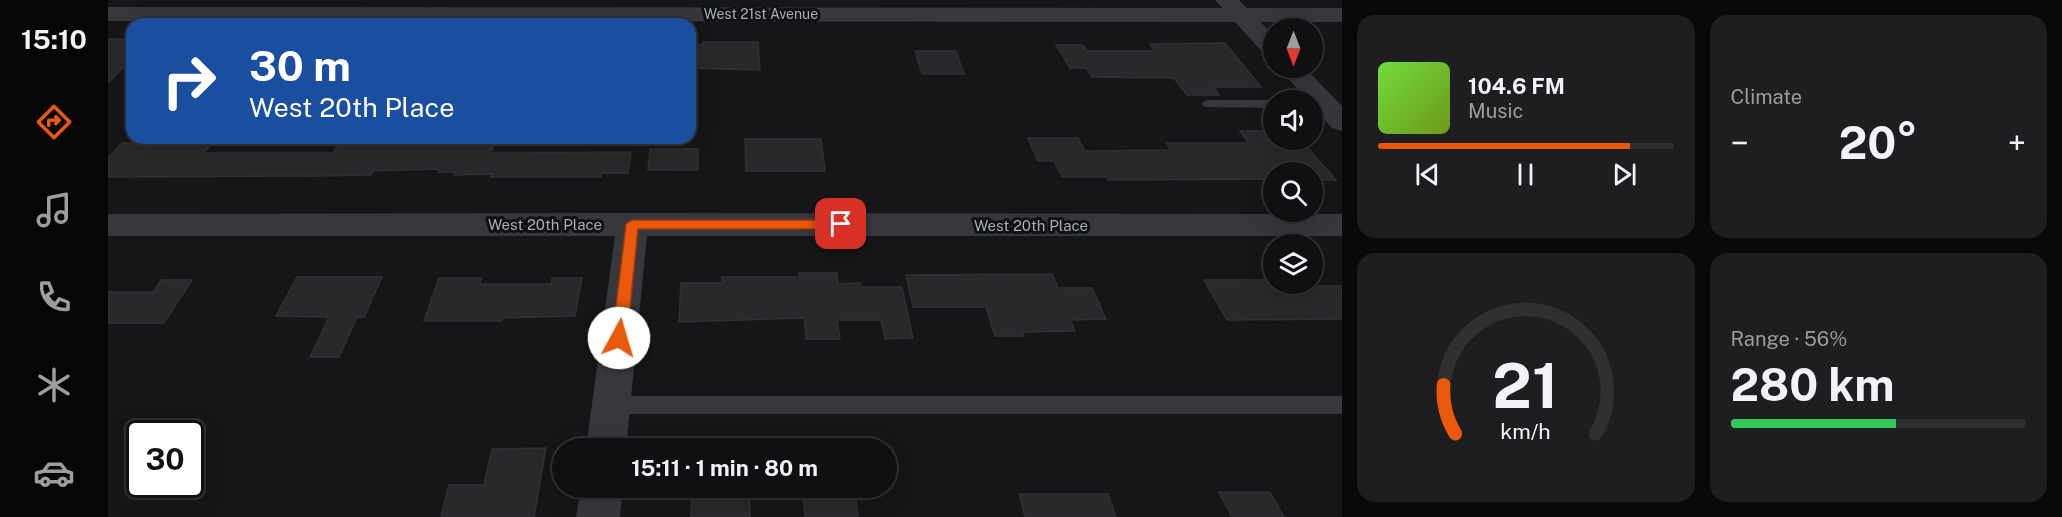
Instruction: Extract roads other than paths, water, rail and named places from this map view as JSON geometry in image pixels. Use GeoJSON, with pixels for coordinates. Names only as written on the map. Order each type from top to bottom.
{"type":"FeatureCollection","features":[{"type":"Feature","properties":{"kind":"street","name":"West 21st Avenue"},"geometry":{"type":"LineString","coordinates":[[108,14],[1233,7],[1342,15]]}},
{"type":"Feature","properties":{"kind":"street"},"geometry":{"type":"LineString","coordinates":[[1233,7],[1263,38]]}},
{"type":"Feature","properties":{"kind":"street"},"geometry":{"type":"LineString","coordinates":[[1299,78],[1309,90]]}},
{"type":"Feature","properties":{"kind":"street"},"geometry":{"type":"LineString","coordinates":[[1323,105],[1342,122]]}},
{"type":"Feature","properties":{"kind":"street"},"geometry":{"type":"LineString","coordinates":[[607,438],[632,224]]}},
{"type":"Feature","properties":{"kind":"street","name":"West 20th Place"},"geometry":{"type":"LineString","coordinates":[[108,225],[1342,225]]}},
{"type":"Feature","properties":{"kind":"street"},"geometry":{"type":"LineString","coordinates":[[598,517],[601,498]]}},
{"type":"Feature","properties":{"kind":"lane"},"geometry":{"type":"LineString","coordinates":[[1209,104],[1263,104]]}},
{"type":"Feature","properties":{"kind":"lane"},"geometry":{"type":"LineString","coordinates":[[611,405],[1342,405]]}}]}
